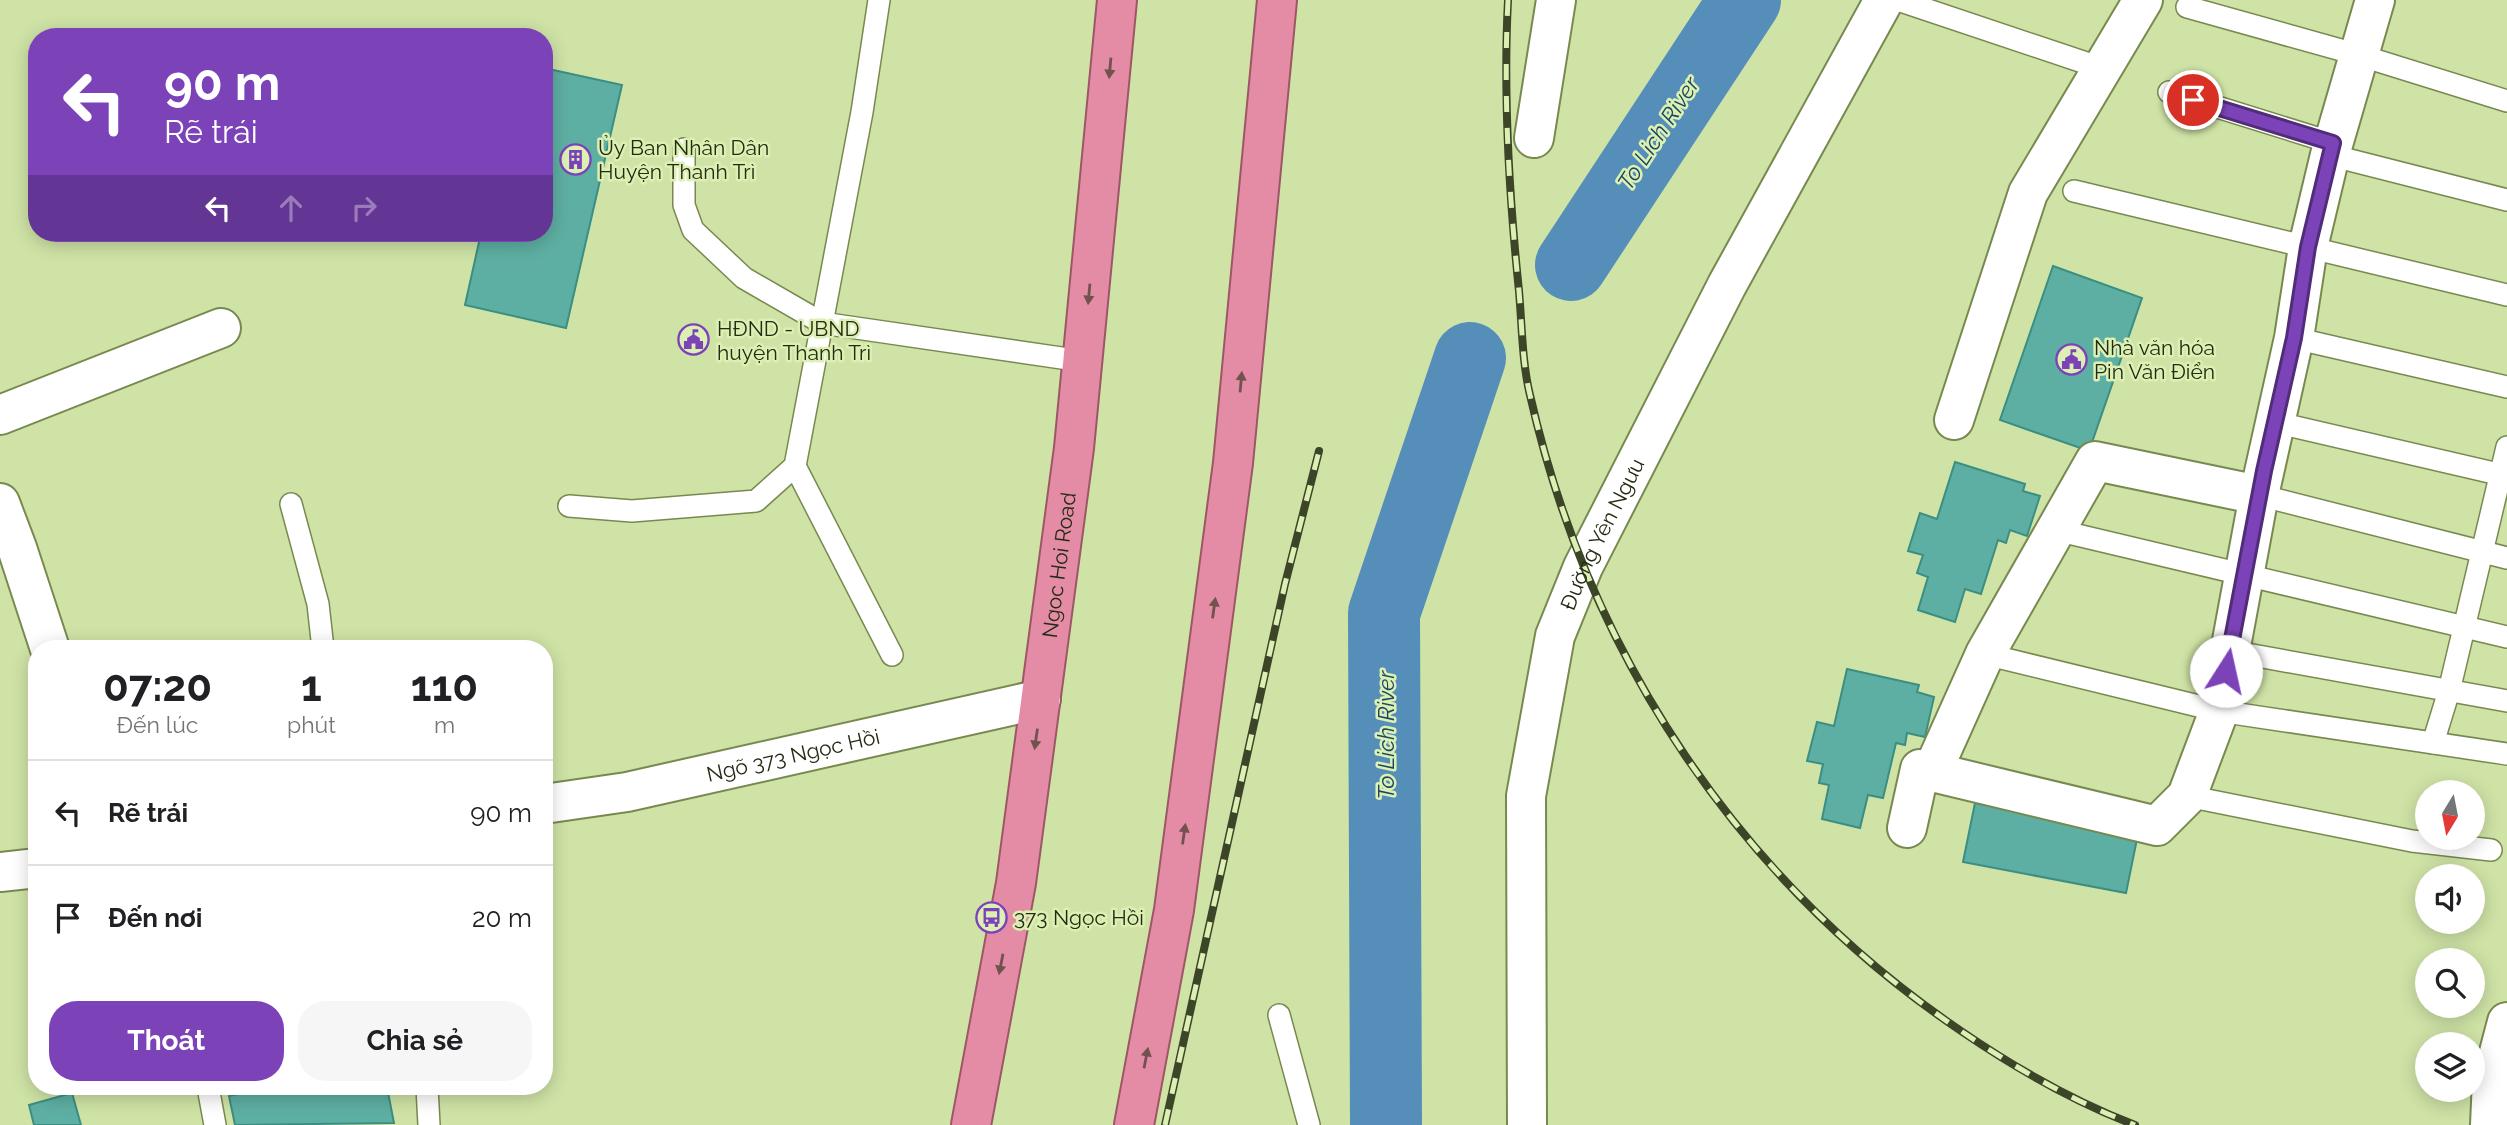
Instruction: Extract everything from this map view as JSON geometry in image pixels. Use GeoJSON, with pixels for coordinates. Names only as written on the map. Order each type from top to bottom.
{"type":"FeatureCollection","features":[{"type":"Feature","properties":{"kind":"highway","name":"Ngoc Hoi Road"},"geometry":{"type":"LineString","coordinates":[[971,1125],[1016,883],[1074,448],[1117,0]]}},
{"type":"Feature","properties":{"kind":"highway"},"geometry":{"type":"LineString","coordinates":[[1134,1125],[1174,910],[1233,463],[1278,0]]}},
{"type":"Feature","properties":{"kind":"street"},"geometry":{"type":"LineString","coordinates":[[1534,138],[1556,0]]}},
{"type":"Feature","properties":{"kind":"street","name":"Đường Yên Ngưu"},"geometry":{"type":"LineString","coordinates":[[1527,1125],[1526,796],[1555,636],[1583,567],[1727,285],[1884,0]]}},
{"type":"Feature","properties":{"kind":"street"},"geometry":{"type":"LineString","coordinates":[[1954,420],[2028,193],[2143,0]]}},
{"type":"Feature","properties":{"kind":"street"},"geometry":{"type":"LineString","coordinates":[[1908,828],[1920,769],[2157,827],[2187,796],[2219,711],[2259,495],[2294,338],[2308,247],[2331,149],[2375,0]]}},
{"type":"Feature","properties":{"kind":"street"},"geometry":{"type":"LineString","coordinates":[[0,415],[221,328]]}},
{"type":"Feature","properties":{"kind":"street"},"geometry":{"type":"LineString","coordinates":[[1932,772],[1985,654],[2095,461],[2259,495]]}},
{"type":"Feature","properties":{"kind":"street"},"geometry":{"type":"LineString","coordinates":[[0,503],[18,548],[47,640]]}},
{"type":"Feature","properties":{"kind":"street","name":"Ngõ 373 Ngọc Hồi"},"geometry":{"type":"LineString","coordinates":[[553,803],[626,792],[1041,699]]}},
{"type":"Feature","properties":{"kind":"street"},"geometry":{"type":"LineString","coordinates":[[0,872],[28,869]]}},
{"type":"Feature","properties":{"kind":"street"},"geometry":{"type":"LineString","coordinates":[[2490,1125],[2492,1079],[2507,1022]]}},
{"type":"Feature","properties":{"kind":"lane"},"geometry":{"type":"LineString","coordinates":[[569,506],[632,511],[756,502],[795,466],[862,112],[879,0]]}},
{"type":"Feature","properties":{"kind":"lane"},"geometry":{"type":"LineString","coordinates":[[1898,0],[2101,68]]}},
{"type":"Feature","properties":{"kind":"lane"},"geometry":{"type":"LineString","coordinates":[[2188,7],[2359,55],[2507,101]]}},
{"type":"Feature","properties":{"kind":"lane"},"geometry":{"type":"LineString","coordinates":[[2169,92],[2331,149],[2507,200]]}},
{"type":"Feature","properties":{"kind":"lane"},"geometry":{"type":"LineString","coordinates":[[684,149],[684,205],[693,230],[744,278],[822,323],[1082,361]]}},
{"type":"Feature","properties":{"kind":"lane"},"geometry":{"type":"LineString","coordinates":[[2074,191],[2507,295]]}},
{"type":"Feature","properties":{"kind":"lane"},"geometry":{"type":"LineString","coordinates":[[2294,338],[2507,387]]}},
{"type":"Feature","properties":{"kind":"lane"},"geometry":{"type":"LineString","coordinates":[[2274,422],[2504,475]]}},
{"type":"Feature","properties":{"kind":"lane"},"geometry":{"type":"LineString","coordinates":[[2433,743],[2449,691],[2482,551],[2504,475],[2507,447]]}},
{"type":"Feature","properties":{"kind":"lane"},"geometry":{"type":"LineString","coordinates":[[795,466],[892,655]]}},
{"type":"Feature","properties":{"kind":"lane"},"geometry":{"type":"LineString","coordinates":[[2259,495],[2507,558]]}},
{"type":"Feature","properties":{"kind":"lane"},"geometry":{"type":"LineString","coordinates":[[290,504],[318,604],[322,640]]}},
{"type":"Feature","properties":{"kind":"lane"},"geometry":{"type":"LineString","coordinates":[[2056,530],[2507,637]]}},
{"type":"Feature","properties":{"kind":"lane"},"geometry":{"type":"LineString","coordinates":[[2230,651],[2507,701]]}},
{"type":"Feature","properties":{"kind":"lane"},"geometry":{"type":"LineString","coordinates":[[1985,654],[2219,711],[2507,754]]}},
{"type":"Feature","properties":{"kind":"lane"},"geometry":{"type":"LineString","coordinates":[[2187,796],[2412,841],[2491,850]]}},
{"type":"Feature","properties":{"kind":"lane"},"geometry":{"type":"LineString","coordinates":[[1279,1016],[1310,1125]]}},
{"type":"Feature","properties":{"kind":"lane"},"geometry":{"type":"LineString","coordinates":[[209,1095],[215,1125]]}},
{"type":"Feature","properties":{"kind":"lane"},"geometry":{"type":"LineString","coordinates":[[427,1095],[429,1125]]}},
{"type":"Feature","properties":{"kind":"building","name":"Ủy Ban Nhân Dân Huyện Thanh Trì"},"geometry":{"type":"Polygon","coordinates":[[[553,70],[622,85],[566,328],[465,305],[479,242],[553,242],[553,70]]]}},
{"type":"Feature","properties":{"kind":"building","name":"Nhà văn hóa Pin Văn Điển"},"geometry":{"type":"Polygon","coordinates":[[[2053,266],[2142,298],[2089,451],[2000,420],[2053,266]]]}},
{"type":"Feature","properties":{"kind":"building"},"geometry":{"type":"Polygon","coordinates":[[[1955,462],[2025,484],[2023,491],[2040,496],[2027,536],[2010,530],[2006,543],[1998,540],[1981,594],[1965,589],[1955,622],[1918,610],[1928,577],[1917,573],[1923,555],[1908,551],[1920,513],[1937,519],[1955,462]]]}},
{"type":"Feature","properties":{"kind":"building"},"geometry":{"type":"Polygon","coordinates":[[[1847,669],[1919,685],[1917,692],[1934,697],[1925,737],[1907,733],[1905,745],[1896,743],[1883,798],[1868,795],[1860,828],[1822,819],[1829,785],[1819,783],[1823,764],[1807,761],[1817,722],[1834,726],[1847,669]]]}},
{"type":"Feature","properties":{"kind":"building"},"geometry":{"type":"Polygon","coordinates":[[[1975,803],[2138,834],[2126,893],[1963,862],[1975,803]]]}},
{"type":"Feature","properties":{"kind":"building"},"geometry":{"type":"Polygon","coordinates":[[[73,1095],[81,1125],[34,1125],[29,1105],[73,1095]]]}},
{"type":"Feature","properties":{"kind":"building"},"geometry":{"type":"Polygon","coordinates":[[[389,1095],[394,1123],[235,1125],[229,1096],[389,1095]]]}},
{"type":"Feature","properties":{"kind":"waterway","name":"To Lich River"},"geometry":{"type":"LineString","coordinates":[[1571,265],[1745,0]]}},
{"type":"Feature","properties":{"kind":"waterway","name":"To Lich River"},"geometry":{"type":"LineString","coordinates":[[1386,1125],[1384,613],[1470,358]]}},
{"type":"Feature","properties":{"kind":"railway"},"geometry":{"type":"LineString","coordinates":[[1508,0],[1508,146],[1527,382],[1556,491],[1591,584],[1634,672],[1686,756],[1744,834],[1810,907],[1884,973],[1964,1033],[2047,1084],[2135,1125]]}},
{"type":"Feature","properties":{"kind":"railway"},"geometry":{"type":"LineString","coordinates":[[1165,1125],[1285,584],[1319,451]]}},
{"type":"Feature","properties":{"kind":"place","name":"Ủy Ban Nhân Dân Huyện Thanh Trì"},"geometry":{"type":"Point","coordinates":[575,159]}},
{"type":"Feature","properties":{"kind":"place","name":"HĐND - UBND huyện Thanh Trì"},"geometry":{"type":"Point","coordinates":[694,340]}},
{"type":"Feature","properties":{"kind":"place","name":"Nhà văn hóa Pin Văn Điển"},"geometry":{"type":"Point","coordinates":[2071,359]}},
{"type":"Feature","properties":{"kind":"place","name":"373 Ngọc Hồi"},"geometry":{"type":"Point","coordinates":[991,917]}},
{"type":"Feature","properties":{"kind":"route"},"geometry":{"type":"LineString","coordinates":[[2193,100],[2333,143],[2308,247],[2294,338],[2274,422],[2226,671]]}}]}
